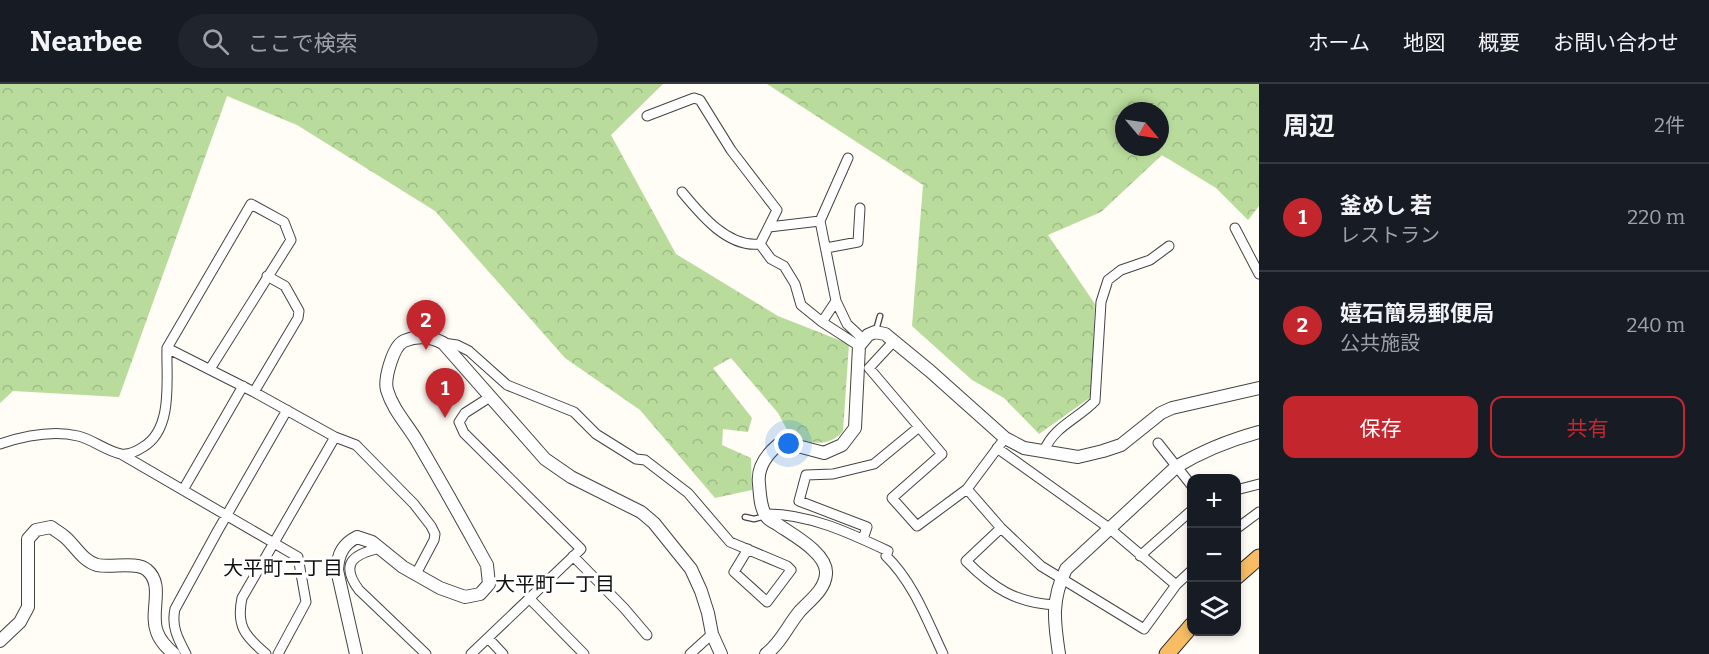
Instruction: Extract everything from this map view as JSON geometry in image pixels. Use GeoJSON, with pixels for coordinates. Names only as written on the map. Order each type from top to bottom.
{"type":"FeatureCollection","features":[{"type":"Feature","properties":{"kind":"highway"},"geometry":{"type":"LineString","coordinates":[[1241,573],[1259,557]]}},
{"type":"Feature","properties":{"kind":"highway"},"geometry":{"type":"LineString","coordinates":[[1167,654],[1187,630]]}},
{"type":"Feature","properties":{"kind":"street"},"geometry":{"type":"LineString","coordinates":[[647,116],[694,98],[700,100],[731,150],[777,210],[760,244]]}},
{"type":"Feature","properties":{"kind":"street"},"geometry":{"type":"LineString","coordinates":[[848,158],[820,221],[836,301],[861,343]]}},
{"type":"Feature","properties":{"kind":"street"},"geometry":{"type":"LineString","coordinates":[[682,192],[700,214],[732,239],[748,246],[760,244]]}},
{"type":"Feature","properties":{"kind":"street"},"geometry":{"type":"LineString","coordinates":[[121,454],[135,452],[149,443],[160,427],[165,413],[167,348],[251,204],[284,222],[291,240],[210,369]]}},
{"type":"Feature","properties":{"kind":"street"},"geometry":{"type":"LineString","coordinates":[[826,249],[858,242],[860,208]]}},
{"type":"Feature","properties":{"kind":"street"},"geometry":{"type":"LineString","coordinates":[[769,227],[820,221]]}},
{"type":"Feature","properties":{"kind":"street"},"geometry":{"type":"LineString","coordinates":[[1235,228],[1259,274]]}},
{"type":"Feature","properties":{"kind":"street"},"geometry":{"type":"LineString","coordinates":[[760,244],[771,259],[784,266],[795,284],[801,304],[822,322],[861,343]]}},
{"type":"Feature","properties":{"kind":"street"},"geometry":{"type":"LineString","coordinates":[[1044,451],[1048,441],[1064,424],[1095,401],[1101,302],[1108,280],[1121,270],[1150,260],[1169,246]]}},
{"type":"Feature","properties":{"kind":"street"},"geometry":{"type":"LineString","coordinates":[[254,392],[298,318],[299,311],[285,286],[267,276]]}},
{"type":"Feature","properties":{"kind":"street"},"geometry":{"type":"LineString","coordinates":[[822,322],[836,301]]}},
{"type":"Feature","properties":{"kind":"street"},"geometry":{"type":"LineString","coordinates":[[766,654],[821,589],[827,574],[822,559],[813,549],[765,515],[760,502],[758,478],[761,466],[769,453],[778,445],[794,445],[824,453],[842,445],[855,428],[861,343],[868,334],[875,332],[885,334],[894,341],[1001,443],[1109,528],[1176,585]]}},
{"type":"Feature","properties":{"kind":"street"},"geometry":{"type":"LineString","coordinates":[[356,654],[337,570],[338,558],[346,543],[357,537],[372,542],[404,567],[440,588],[465,597],[480,594],[489,584],[487,564],[416,439],[396,411],[386,388],[392,358],[401,343],[418,336],[436,339],[443,343],[546,459],[571,477],[641,512],[654,523],[691,569],[701,591],[712,634],[721,654]]}},
{"type":"Feature","properties":{"kind":"street"},"geometry":{"type":"LineString","coordinates":[[894,341],[869,368],[942,454],[892,498],[917,526],[968,489],[1001,443]]}},
{"type":"Feature","properties":{"kind":"street"},"geometry":{"type":"LineString","coordinates":[[443,343],[457,345],[469,351],[507,385],[520,392],[574,412],[596,434],[636,459],[645,460],[688,493],[730,542],[748,549],[787,566],[791,570],[767,602],[734,572],[748,549]]}},
{"type":"Feature","properties":{"kind":"street"},"geometry":{"type":"LineString","coordinates":[[167,348],[243,386],[334,437],[356,445],[399,488],[435,534],[416,574]]}},
{"type":"Feature","properties":{"kind":"street"},"geometry":{"type":"LineString","coordinates":[[183,490],[243,386]]}},
{"type":"Feature","properties":{"kind":"street"},"geometry":{"type":"LineString","coordinates":[[1001,443],[1078,457],[1121,445],[1161,413],[1172,408],[1259,388]]}},
{"type":"Feature","properties":{"kind":"street"},"geometry":{"type":"LineString","coordinates":[[471,654],[582,549],[464,433],[459,422],[465,412],[490,397]]}},
{"type":"Feature","properties":{"kind":"street"},"geometry":{"type":"LineString","coordinates":[[186,654],[175,630],[173,617],[175,609],[286,410]]}},
{"type":"Feature","properties":{"kind":"street"},"geometry":{"type":"LineString","coordinates":[[863,539],[867,527],[799,501],[806,475],[833,474],[874,464],[919,427]]}},
{"type":"Feature","properties":{"kind":"street"},"geometry":{"type":"LineString","coordinates":[[1059,654],[1055,605],[1066,569],[1176,467],[1230,440],[1259,432]]}},
{"type":"Feature","properties":{"kind":"street"},"geometry":{"type":"LineString","coordinates":[[0,444],[24,436],[62,434],[79,436],[121,454],[298,557],[306,602],[278,654]]}},
{"type":"Feature","properties":{"kind":"street"},"geometry":{"type":"LineString","coordinates":[[266,654],[249,638],[240,625],[238,615],[242,598],[334,437]]}},
{"type":"Feature","properties":{"kind":"street"},"geometry":{"type":"LineString","coordinates":[[1158,443],[1187,481]]}},
{"type":"Feature","properties":{"kind":"street"},"geometry":{"type":"LineString","coordinates":[[1241,489],[1259,484]]}},
{"type":"Feature","properties":{"kind":"street"},"geometry":{"type":"LineString","coordinates":[[968,489],[1001,528],[1041,566],[1144,629],[1176,585],[1187,574]]}},
{"type":"Feature","properties":{"kind":"street"},"geometry":{"type":"LineString","coordinates":[[1237,528],[1259,512]]}},
{"type":"Feature","properties":{"kind":"street"},"geometry":{"type":"LineString","coordinates":[[1140,556],[1187,514]]}},
{"type":"Feature","properties":{"kind":"street"},"geometry":{"type":"LineString","coordinates":[[765,515],[800,516],[863,539],[888,551],[886,556],[909,584],[943,654]]}},
{"type":"Feature","properties":{"kind":"street"},"geometry":{"type":"LineString","coordinates":[[0,640],[20,622],[28,607],[28,539],[36,530],[51,527],[65,537],[83,557],[94,564],[111,567],[134,565],[147,569],[157,585],[153,612],[157,632],[174,654]]}},
{"type":"Feature","properties":{"kind":"street"},"geometry":{"type":"LineString","coordinates":[[1001,528],[966,561],[982,578],[1000,591],[1034,604],[1055,605]]}},
{"type":"Feature","properties":{"kind":"street"},"geometry":{"type":"LineString","coordinates":[[380,548],[362,552],[354,559],[349,571],[352,580],[359,590],[426,654]]}},
{"type":"Feature","properties":{"kind":"street"},"geometry":{"type":"LineString","coordinates":[[573,556],[647,635]]}},
{"type":"Feature","properties":{"kind":"street"},"geometry":{"type":"LineString","coordinates":[[529,598],[584,654]]}},
{"type":"Feature","properties":{"kind":"street"},"geometry":{"type":"LineString","coordinates":[[690,654],[712,634]]}},
{"type":"Feature","properties":{"kind":"street"},"geometry":{"type":"LineString","coordinates":[[488,638],[503,654]]}},
{"type":"Feature","properties":{"kind":"lane"},"geometry":{"type":"LineString","coordinates":[[875,332],[880,316]]}},
{"type":"Feature","properties":{"kind":"lane"},"geometry":{"type":"LineString","coordinates":[[745,517],[754,519],[765,515]]}},
{"type":"Feature","properties":{"kind":"green space"},"geometry":{"type":"Polygon","coordinates":[[[0,84],[663,84],[611,135],[676,254],[778,316],[849,344],[843,431],[832,440],[819,443],[791,437],[778,413],[731,358],[713,368],[752,418],[748,432],[723,429],[722,445],[751,458],[752,490],[715,498],[640,410],[565,358],[435,211],[297,125],[227,96],[119,397],[13,391],[0,403],[0,84]]]}},
{"type":"Feature","properties":{"kind":"green space"},"geometry":{"type":"Polygon","coordinates":[[[767,84],[1259,84],[1259,206],[1248,220],[1216,188],[1164,156],[1169,156],[1169,102],[1115,102],[1115,156],[1161,156],[1101,212],[1048,235],[1095,304],[1091,397],[1039,434],[1004,398],[972,380],[912,326],[923,185],[767,84]]]}},
{"type":"Feature","properties":{"kind":"place","name":"嬉石簡易郵便局"},"geometry":{"type":"Point","coordinates":[426,350]}},
{"type":"Feature","properties":{"kind":"place","name":"釜めし 若"},"geometry":{"type":"Point","coordinates":[445,418]}},
{"type":"Feature","properties":{"kind":"district","name":"大平町二丁目"},"geometry":{"type":"Point","coordinates":[283,568]}},
{"type":"Feature","properties":{"kind":"district","name":"大平町一丁目"},"geometry":{"type":"Point","coordinates":[555,584]}}]}
